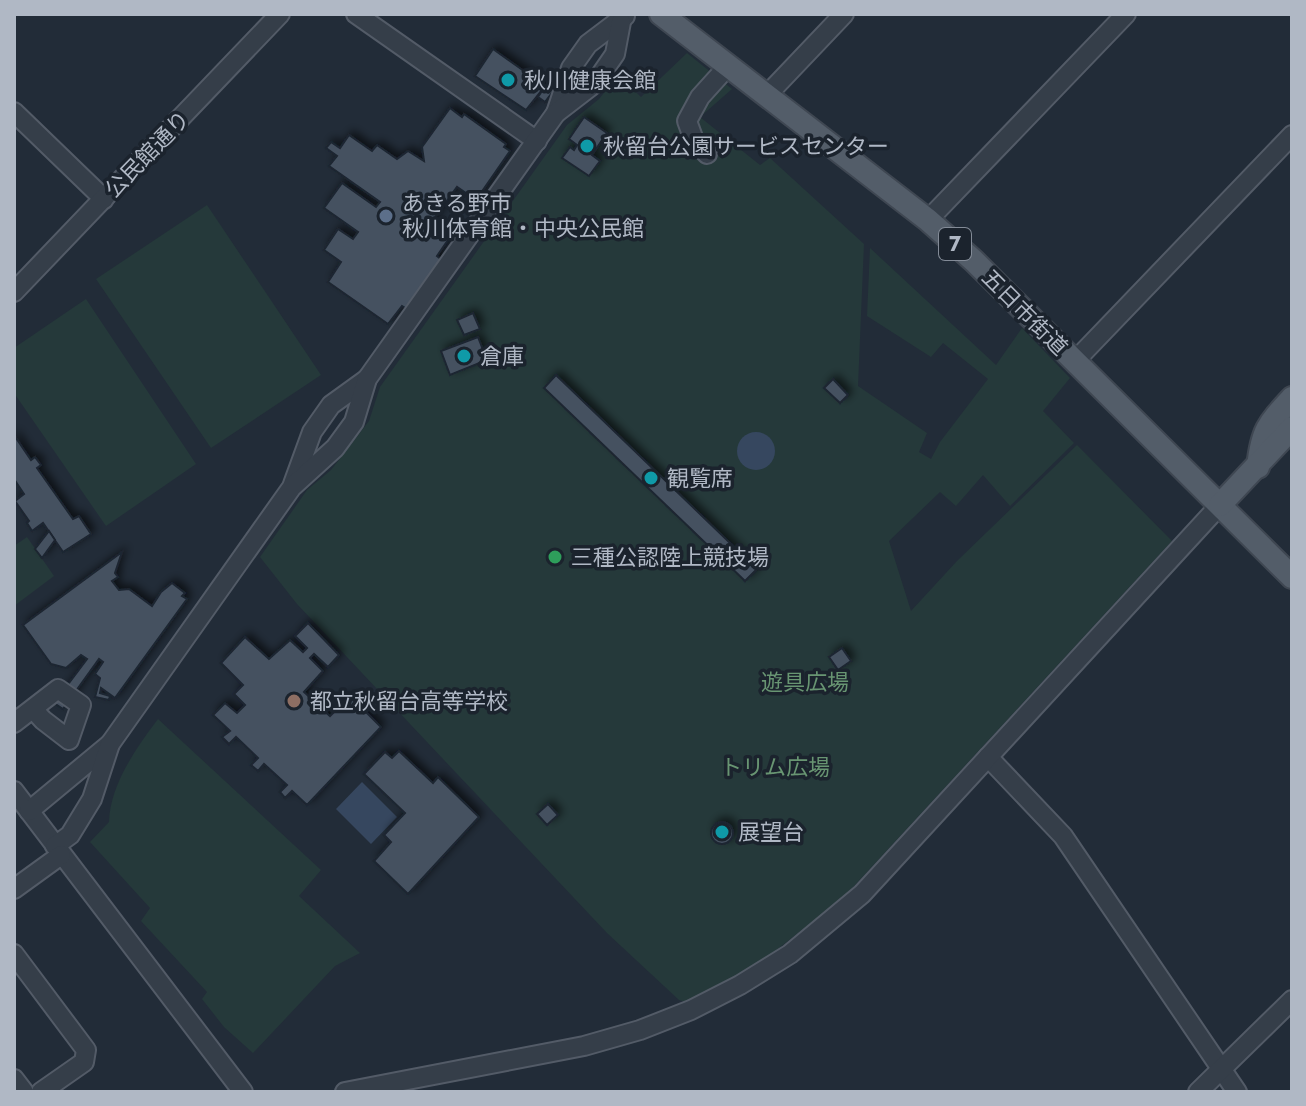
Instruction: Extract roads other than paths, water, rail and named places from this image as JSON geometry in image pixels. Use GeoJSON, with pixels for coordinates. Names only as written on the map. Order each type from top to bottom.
{"type":"FeatureCollection","features":[{"type":"Feature","properties":{"kind":"main road","name":"五日市街道"},"geometry":{"type":"LineString","coordinates":[[661,14],[928,220],[1292,577]]}},
{"type":"Feature","properties":{"kind":"main road"},"geometry":{"type":"LineString","coordinates":[[1258,467],[1261,441],[1266,429],[1292,398]]}},
{"type":"Feature","properties":{"kind":"main road"},"geometry":{"type":"LineString","coordinates":[[1220,505],[1289,435]]}},
{"type":"Feature","properties":{"kind":"street","name":"公民館通り"},"geometry":{"type":"LineString","coordinates":[[14,292],[280,14]]}},
{"type":"Feature","properties":{"kind":"street"},"geometry":{"type":"LineString","coordinates":[[356,14],[537,141]]}},
{"type":"Feature","properties":{"kind":"street"},"geometry":{"type":"LineString","coordinates":[[767,95],[844,14]]}},
{"type":"Feature","properties":{"kind":"street"},"geometry":{"type":"LineString","coordinates":[[928,220],[1126,14]]}},
{"type":"Feature","properties":{"kind":"street"},"geometry":{"type":"LineString","coordinates":[[556,113],[595,83],[615,54],[624,18]]}},
{"type":"Feature","properties":{"kind":"street"},"geometry":{"type":"LineString","coordinates":[[14,889],[58,850],[70,835],[92,799],[110,744],[292,487],[329,454],[354,422],[367,379],[556,113],[571,68],[588,44],[624,18]]}},
{"type":"Feature","properties":{"kind":"street"},"geometry":{"type":"LineString","coordinates":[[597,38],[605,38],[612,44],[615,54]]}},
{"type":"Feature","properties":{"kind":"street"},"geometry":{"type":"LineString","coordinates":[[707,154],[694,140],[687,121],[700,97],[728,66]]}},
{"type":"Feature","properties":{"kind":"street"},"geometry":{"type":"LineString","coordinates":[[571,68],[574,82],[582,88],[595,83]]}},
{"type":"Feature","properties":{"kind":"street"},"geometry":{"type":"LineString","coordinates":[[14,112],[104,199]]}},
{"type":"Feature","properties":{"kind":"street"},"geometry":{"type":"LineString","coordinates":[[1075,361],[1292,135]]}},
{"type":"Feature","properties":{"kind":"street"},"geometry":{"type":"LineString","coordinates":[[292,487],[308,440],[331,405],[367,379]]}},
{"type":"Feature","properties":{"kind":"street"},"geometry":{"type":"LineString","coordinates":[[337,400],[354,408],[356,415]]}},
{"type":"Feature","properties":{"kind":"street"},"geometry":{"type":"LineString","coordinates":[[308,440],[313,449],[329,454]]}},
{"type":"Feature","properties":{"kind":"street"},"geometry":{"type":"LineString","coordinates":[[345,1092],[584,1046],[683,1013],[740,985],[790,954],[862,894],[1220,505]]}},
{"type":"Feature","properties":{"kind":"street"},"geometry":{"type":"LineString","coordinates":[[14,723],[33,709]]}},
{"type":"Feature","properties":{"kind":"street"},"geometry":{"type":"LineString","coordinates":[[110,744],[19,799],[243,1092]]}},
{"type":"Feature","properties":{"kind":"street"},"geometry":{"type":"LineString","coordinates":[[988,757],[1063,836],[1237,1092]]}},
{"type":"Feature","properties":{"kind":"street"},"geometry":{"type":"LineString","coordinates":[[14,954],[86,1050],[84,1062],[41,1092]]}},
{"type":"Feature","properties":{"kind":"street"},"geometry":{"type":"LineString","coordinates":[[1198,1092],[1292,1000]]}},
{"type":"Feature","properties":{"kind":"street"},"geometry":{"type":"LineString","coordinates":[[14,1079],[24,1092]]}},
{"type":"Feature","properties":{"kind":"water"},"geometry":{"type":"Polygon","coordinates":[[[756,432],[770,437],[775,451],[770,465],[756,470],[742,465],[737,451],[742,437],[756,432]]]}},
{"type":"Feature","properties":{"kind":"water"},"geometry":{"type":"Polygon","coordinates":[[[362,782],[397,817],[371,844],[336,809],[362,782]]]}},
{"type":"Feature","properties":{"kind":"place","name":"秋川健康会館"},"geometry":{"type":"Point","coordinates":[508,80]}},
{"type":"Feature","properties":{"kind":"place","name":"秋留台公園サービスセンター"},"geometry":{"type":"Point","coordinates":[587,146]}},
{"type":"Feature","properties":{"kind":"place","name":"あきる野市 秋川体育館・中央公民館"},"geometry":{"type":"Point","coordinates":[386,216]}},
{"type":"Feature","properties":{"kind":"place","name":"倉庫"},"geometry":{"type":"Point","coordinates":[464,356]}},
{"type":"Feature","properties":{"kind":"place","name":"観覧席"},"geometry":{"type":"Point","coordinates":[651,478]}},
{"type":"Feature","properties":{"kind":"place","name":"三種公認陸上競技場"},"geometry":{"type":"Point","coordinates":[555,557]}},
{"type":"Feature","properties":{"kind":"place","name":"都立秋留台高等学校"},"geometry":{"type":"Point","coordinates":[294,701]}},
{"type":"Feature","properties":{"kind":"place","name":"展望台"},"geometry":{"type":"Point","coordinates":[722,832]}},
{"type":"Feature","properties":{"kind":"park label","name":"遊具広場"},"geometry":{"type":"Point","coordinates":[805,682]}},
{"type":"Feature","properties":{"kind":"park label","name":"トリム広場"},"geometry":{"type":"Point","coordinates":[775,767]}}]}
